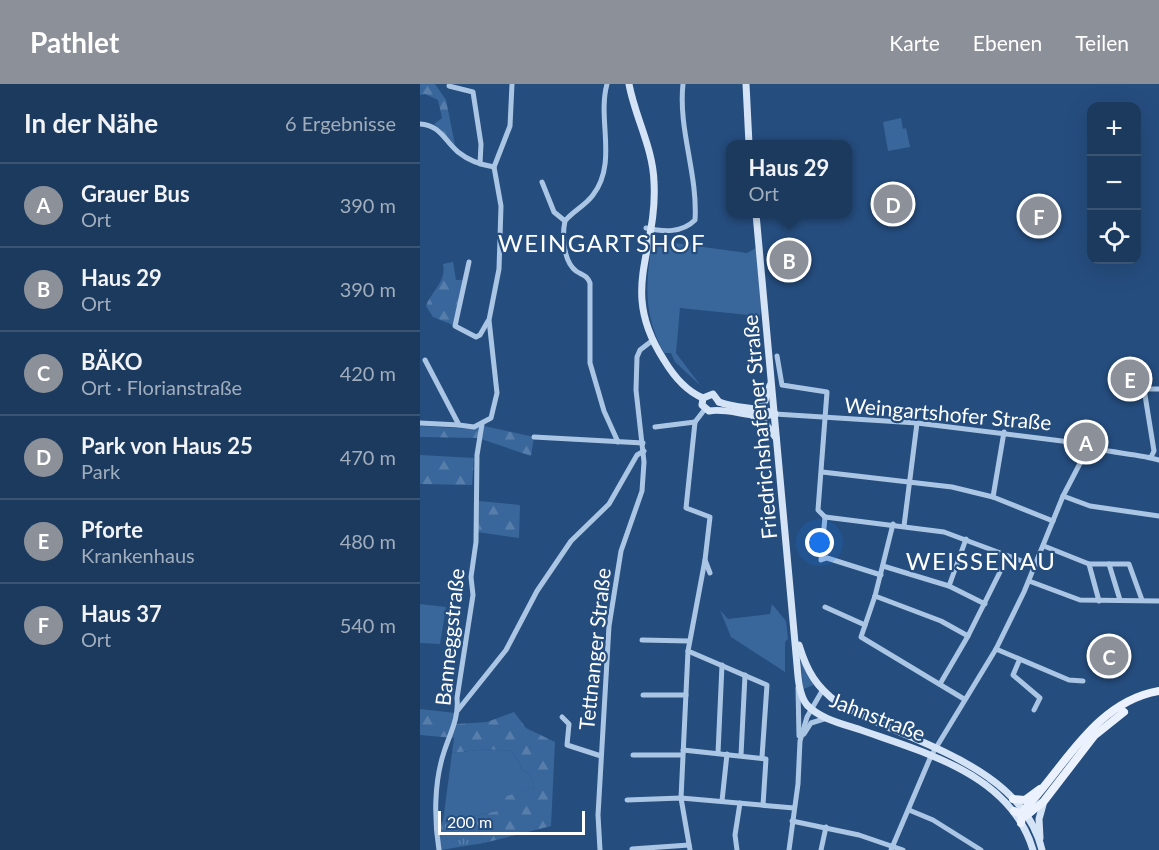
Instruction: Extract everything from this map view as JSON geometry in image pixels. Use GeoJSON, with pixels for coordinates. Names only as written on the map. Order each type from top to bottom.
{"type":"FeatureCollection","features":[{"type":"Feature","properties":{"kind":"main road"},"geometry":{"type":"LineString","coordinates":[[629,84],[654,175],[654,202],[641,272],[640,296],[643,313],[653,340],[680,381],[703,398]]}},
{"type":"Feature","properties":{"kind":"main road"},"geometry":{"type":"LineString","coordinates":[[746,84],[749,140]]}},
{"type":"Feature","properties":{"kind":"main road","name":"Friedrichshafener Straße"},"geometry":{"type":"LineString","coordinates":[[756,218],[798,677]]}},
{"type":"Feature","properties":{"kind":"main road"},"geometry":{"type":"LineString","coordinates":[[753,413],[765,401],[772,380]]}},
{"type":"Feature","properties":{"kind":"main road"},"geometry":{"type":"LineString","coordinates":[[703,398],[713,394],[717,406]]}},
{"type":"Feature","properties":{"kind":"main road"},"geometry":{"type":"LineString","coordinates":[[703,398],[702,405],[705,409],[717,406],[753,413],[775,414]]}},
{"type":"Feature","properties":{"kind":"main road"},"geometry":{"type":"LineString","coordinates":[[753,413],[765,423],[777,440]]}},
{"type":"Feature","properties":{"kind":"main road","name":"Friedrichshafener Straße"},"geometry":{"type":"LineString","coordinates":[[796,637],[805,665],[822,691]]}},
{"type":"Feature","properties":{"kind":"main road","name":"Jahnstraße"},"geometry":{"type":"LineString","coordinates":[[798,677],[805,701],[813,710],[827,718],[933,752],[985,774],[1014,799],[1033,850]]}},
{"type":"Feature","properties":{"kind":"main road","name":"Jahnstraße"},"geometry":{"type":"LineString","coordinates":[[822,691],[852,711],[933,752],[982,781],[1021,815],[1041,847]]}},
{"type":"Feature","properties":{"kind":"main road"},"geometry":{"type":"LineString","coordinates":[[1021,815],[1071,750],[1101,721],[1134,701],[1159,693]]}},
{"type":"Feature","properties":{"kind":"main road"},"geometry":{"type":"LineString","coordinates":[[1041,847],[1039,819],[1044,801],[1077,756],[1100,731],[1123,712],[1159,693]]}},
{"type":"Feature","properties":{"kind":"main road"},"geometry":{"type":"LineString","coordinates":[[1014,799],[1024,800],[1044,787]]}},
{"type":"Feature","properties":{"kind":"main road"},"geometry":{"type":"LineString","coordinates":[[1021,815],[1044,801]]}},
{"type":"Feature","properties":{"kind":"street"},"geometry":{"type":"LineString","coordinates":[[420,124],[437,129],[458,152],[480,164],[494,167],[510,126],[512,84]]}},
{"type":"Feature","properties":{"kind":"street"},"geometry":{"type":"LineString","coordinates":[[607,84],[604,104],[607,147],[600,182],[592,196],[565,221],[564,237],[569,262],[574,269],[588,278],[590,283],[590,363],[604,411],[618,442]]}},
{"type":"Feature","properties":{"kind":"street"},"geometry":{"type":"LineString","coordinates":[[648,229],[667,231],[687,228],[695,220],[696,201],[686,144],[683,84]]}},
{"type":"Feature","properties":{"kind":"street"},"geometry":{"type":"LineString","coordinates":[[449,86],[473,92],[481,144],[480,164]]}},
{"type":"Feature","properties":{"kind":"street","name":"Banneggstraße"},"geometry":{"type":"LineString","coordinates":[[439,850],[435,819],[437,796],[443,753],[458,711],[457,698],[473,595],[471,577],[476,542],[477,455],[482,424],[491,418],[497,393],[489,320],[499,269],[501,206],[494,167]]}},
{"type":"Feature","properties":{"kind":"street"},"geometry":{"type":"LineString","coordinates":[[542,182],[554,212],[565,221]]}},
{"type":"Feature","properties":{"kind":"street"},"geometry":{"type":"LineString","coordinates":[[469,262],[455,326],[476,337],[480,335],[489,320]]}},
{"type":"Feature","properties":{"kind":"street","name":"Tettnanger Straße"},"geometry":{"type":"LineString","coordinates":[[600,850],[598,814],[609,626],[621,551],[642,491],[644,451],[636,390],[637,357],[640,350],[653,340]]}},
{"type":"Feature","properties":{"kind":"street"},"geometry":{"type":"LineString","coordinates":[[777,357],[782,385],[827,392],[818,510],[825,517],[893,524],[966,539],[1035,566]]}},
{"type":"Feature","properties":{"kind":"street"},"geometry":{"type":"LineString","coordinates":[[425,360],[459,425]]}},
{"type":"Feature","properties":{"kind":"street"},"geometry":{"type":"LineString","coordinates":[[1151,458],[1154,451],[1144,389],[1159,389]]}},
{"type":"Feature","properties":{"kind":"street"},"geometry":{"type":"LineString","coordinates":[[632,849],[689,847],[681,798],[688,651],[705,560],[710,517],[686,508],[695,423],[705,409]]}},
{"type":"Feature","properties":{"kind":"street","name":"Weingartshofer Straße"},"geometry":{"type":"LineString","coordinates":[[775,414],[917,423],[1004,432],[1078,443],[1088,448],[1114,450],[1159,460]]}},
{"type":"Feature","properties":{"kind":"street"},"geometry":{"type":"LineString","coordinates":[[420,423],[466,427],[482,424]]}},
{"type":"Feature","properties":{"kind":"street"},"geometry":{"type":"LineString","coordinates":[[654,427],[695,423]]}},
{"type":"Feature","properties":{"kind":"street"},"geometry":{"type":"LineString","coordinates":[[904,526],[917,423]]}},
{"type":"Feature","properties":{"kind":"street"},"geometry":{"type":"LineString","coordinates":[[993,497],[1004,432]]}},
{"type":"Feature","properties":{"kind":"street"},"geometry":{"type":"LineString","coordinates":[[534,437],[643,443]]}},
{"type":"Feature","properties":{"kind":"street"},"geometry":{"type":"LineString","coordinates":[[892,848],[933,752],[996,649],[1029,581],[1063,496],[1088,448]]}},
{"type":"Feature","properties":{"kind":"street"},"geometry":{"type":"LineString","coordinates":[[458,711],[506,650],[537,591],[571,541],[609,504],[637,454],[644,451]]}},
{"type":"Feature","properties":{"kind":"street"},"geometry":{"type":"LineString","coordinates":[[822,472],[910,481],[993,497],[1053,521]]}},
{"type":"Feature","properties":{"kind":"street"},"geometry":{"type":"LineString","coordinates":[[1063,496],[1100,508],[1159,516]]}},
{"type":"Feature","properties":{"kind":"street"},"geometry":{"type":"LineString","coordinates":[[825,517],[821,560],[827,558],[880,575]]}},
{"type":"Feature","properties":{"kind":"street"},"geometry":{"type":"LineString","coordinates":[[893,524],[875,596],[861,637],[964,699]]}},
{"type":"Feature","properties":{"kind":"street"},"geometry":{"type":"LineString","coordinates":[[949,586],[966,539]]}},
{"type":"Feature","properties":{"kind":"street"},"geometry":{"type":"LineString","coordinates":[[1044,546],[1089,564],[1129,564],[1142,600]]}},
{"type":"Feature","properties":{"kind":"street"},"geometry":{"type":"LineString","coordinates":[[940,684],[985,604],[1008,556]]}},
{"type":"Feature","properties":{"kind":"street"},"geometry":{"type":"LineString","coordinates":[[705,560],[710,573]]}},
{"type":"Feature","properties":{"kind":"street"},"geometry":{"type":"LineString","coordinates":[[1089,564],[1099,601]]}},
{"type":"Feature","properties":{"kind":"street"},"geometry":{"type":"LineString","coordinates":[[1109,564],[1120,600]]}},
{"type":"Feature","properties":{"kind":"street"},"geometry":{"type":"LineString","coordinates":[[883,566],[949,586],[985,604]]}},
{"type":"Feature","properties":{"kind":"street"},"geometry":{"type":"LineString","coordinates":[[1029,581],[1080,600],[1159,601]]}},
{"type":"Feature","properties":{"kind":"street"},"geometry":{"type":"LineString","coordinates":[[875,596],[941,621],[968,636]]}},
{"type":"Feature","properties":{"kind":"street"},"geometry":{"type":"LineString","coordinates":[[825,607],[865,625]]}},
{"type":"Feature","properties":{"kind":"street"},"geometry":{"type":"LineString","coordinates":[[642,640],[689,641]]}},
{"type":"Feature","properties":{"kind":"street"},"geometry":{"type":"LineString","coordinates":[[996,649],[1019,661],[1069,680],[1083,681]]}},
{"type":"Feature","properties":{"kind":"street"},"geometry":{"type":"LineString","coordinates":[[688,651],[767,684],[762,757]]}},
{"type":"Feature","properties":{"kind":"street"},"geometry":{"type":"LineString","coordinates":[[1019,661],[1013,675],[1040,698],[1034,710]]}},
{"type":"Feature","properties":{"kind":"street"},"geometry":{"type":"LineString","coordinates":[[718,753],[722,665]]}},
{"type":"Feature","properties":{"kind":"street"},"geometry":{"type":"LineString","coordinates":[[741,755],[745,675]]}},
{"type":"Feature","properties":{"kind":"street"},"geometry":{"type":"LineString","coordinates":[[789,850],[800,741],[798,677]]}},
{"type":"Feature","properties":{"kind":"street"},"geometry":{"type":"LineString","coordinates":[[800,741],[807,717],[822,691]]}},
{"type":"Feature","properties":{"kind":"street"},"geometry":{"type":"LineString","coordinates":[[643,695],[686,695]]}},
{"type":"Feature","properties":{"kind":"street","name":"Tettnanger Straße"},"geometry":{"type":"LineString","coordinates":[[562,717],[569,724],[567,745],[601,756]]}},
{"type":"Feature","properties":{"kind":"street"},"geometry":{"type":"LineString","coordinates":[[800,741],[811,723],[827,718]]}},
{"type":"Feature","properties":{"kind":"street"},"geometry":{"type":"LineString","coordinates":[[633,755],[683,752],[762,757],[768,763],[763,805]]}},
{"type":"Feature","properties":{"kind":"street"},"geometry":{"type":"LineString","coordinates":[[722,801],[727,754]]}},
{"type":"Feature","properties":{"kind":"street"},"geometry":{"type":"LineString","coordinates":[[627,800],[681,798],[794,808]]}},
{"type":"Feature","properties":{"kind":"street"},"geometry":{"type":"LineString","coordinates":[[737,850],[735,835],[740,803]]}},
{"type":"Feature","properties":{"kind":"street"},"geometry":{"type":"LineString","coordinates":[[909,810],[933,820],[981,850]]}},
{"type":"Feature","properties":{"kind":"street"},"geometry":{"type":"LineString","coordinates":[[792,821],[826,827],[903,850]]}},
{"type":"Feature","properties":{"kind":"street"},"geometry":{"type":"LineString","coordinates":[[821,850],[826,827]]}},
{"type":"Feature","properties":{"kind":"green space"},"geometry":{"type":"Polygon","coordinates":[[[420,84],[435,84],[446,100],[455,145],[434,124],[442,118],[438,100],[425,94],[420,95],[420,84]]]}},
{"type":"Feature","properties":{"kind":"green space"},"geometry":{"type":"Polygon","coordinates":[[[901,118],[903,129],[906,128],[910,147],[888,151],[883,122],[901,118]]]}},
{"type":"Feature","properties":{"kind":"green space"},"geometry":{"type":"Polygon","coordinates":[[[653,240],[747,253],[756,248],[761,308],[758,329],[748,315],[680,308],[676,353],[701,386],[675,362],[671,353],[664,353],[652,325],[647,284],[653,240]]]}},
{"type":"Feature","properties":{"kind":"green space"},"geometry":{"type":"Polygon","coordinates":[[[453,262],[456,280],[463,280],[453,325],[433,317],[426,306],[441,281],[443,264],[453,262]]]}},
{"type":"Feature","properties":{"kind":"green space"},"geometry":{"type":"Polygon","coordinates":[[[420,426],[475,429],[484,426],[534,437],[531,456],[478,438],[420,437],[420,426]]]}},
{"type":"Feature","properties":{"kind":"green space"},"geometry":{"type":"Polygon","coordinates":[[[420,455],[474,458],[472,485],[420,484],[420,455]]]}},
{"type":"Feature","properties":{"kind":"green space"},"geometry":{"type":"Polygon","coordinates":[[[479,501],[520,505],[519,538],[477,532],[479,501]]]}},
{"type":"Feature","properties":{"kind":"green space"},"geometry":{"type":"Polygon","coordinates":[[[420,604],[446,607],[440,644],[420,643],[420,604]]]}},
{"type":"Feature","properties":{"kind":"green space"},"geometry":{"type":"Polygon","coordinates":[[[772,604],[786,621],[788,639],[785,642],[785,672],[731,637],[720,610],[728,619],[770,614],[772,604]]]}},
{"type":"Feature","properties":{"kind":"green space"},"geometry":{"type":"Polygon","coordinates":[[[801,661],[814,685],[803,689],[801,661]]]}},
{"type":"Feature","properties":{"kind":"green space"},"geometry":{"type":"Polygon","coordinates":[[[420,709],[455,713],[456,724],[487,722],[514,712],[526,728],[555,742],[551,826],[484,843],[474,816],[497,811],[501,798],[534,787],[530,775],[521,769],[519,761],[511,751],[487,749],[452,753],[454,738],[420,735],[420,709]]]}},
{"type":"Feature","properties":{"kind":"green space"},"geometry":{"type":"Polygon","coordinates":[[[487,749],[511,751],[519,761],[521,769],[530,775],[534,787],[520,792],[497,811],[474,816],[484,843],[441,850],[438,826],[443,821],[452,753],[487,749]]]}},
{"type":"Feature","properties":{"kind":"green space"},"geometry":{"type":"Polygon","coordinates":[[[463,820],[470,844],[441,849],[438,826],[463,820]]]}},
{"type":"Feature","properties":{"kind":"place","name":"Park von Haus 25"},"geometry":{"type":"Point","coordinates":[893,204]}},
{"type":"Feature","properties":{"kind":"place","name":"Haus 37"},"geometry":{"type":"Point","coordinates":[1039,216]}},
{"type":"Feature","properties":{"kind":"place","name":"Haus 29"},"geometry":{"type":"Point","coordinates":[789,260]}},
{"type":"Feature","properties":{"kind":"place","name":"Pforte"},"geometry":{"type":"Point","coordinates":[1130,379]}},
{"type":"Feature","properties":{"kind":"place","name":"Grauer Bus"},"geometry":{"type":"Point","coordinates":[1086,442]}},
{"type":"Feature","properties":{"kind":"place","name":"BÄKO"},"geometry":{"type":"Point","coordinates":[1109,656]}},
{"type":"Feature","properties":{"kind":"district","name":"WEINGARTSHOF"},"geometry":{"type":"Point","coordinates":[602,242]}},
{"type":"Feature","properties":{"kind":"district","name":"WEISSENAU"},"geometry":{"type":"Point","coordinates":[981,560]}}]}
